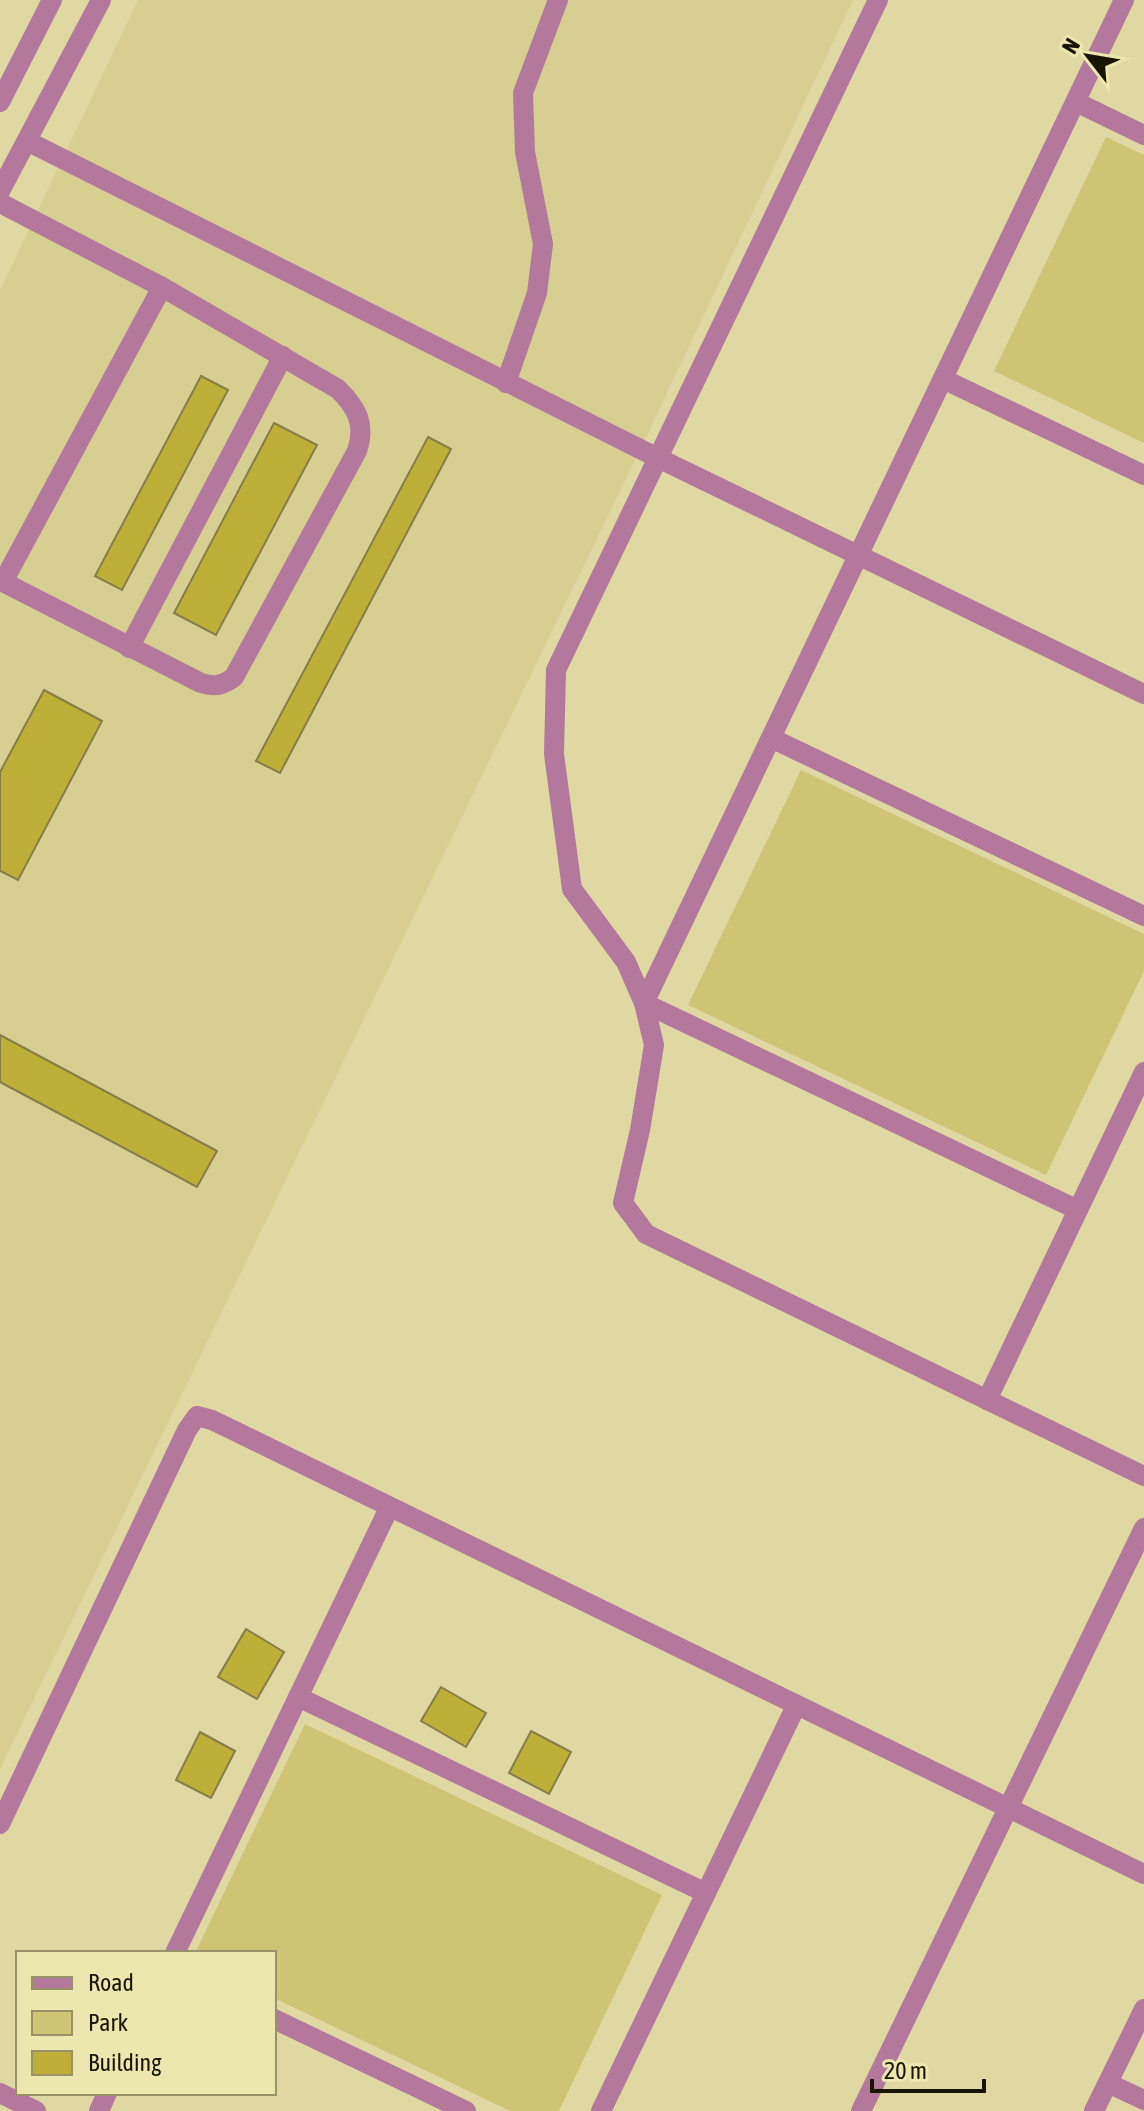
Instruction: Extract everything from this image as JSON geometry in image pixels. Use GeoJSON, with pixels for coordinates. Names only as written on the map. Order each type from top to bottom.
{"type":"FeatureCollection","features":[{"type":"Feature","properties":{"kind":"street"},"geometry":{"type":"LineString","coordinates":[[0,102],[52,0]]}},
{"type":"Feature","properties":{"kind":"street"},"geometry":{"type":"LineString","coordinates":[[0,191],[101,0]]}},
{"type":"Feature","properties":{"kind":"street"},"geometry":{"type":"LineString","coordinates":[[506,383],[537,293],[543,244],[525,152],[523,93],[558,0]]}},
{"type":"Feature","properties":{"kind":"street"},"geometry":{"type":"LineString","coordinates":[[878,0],[556,670],[554,754],[572,889],[626,962],[644,1003],[654,1045],[640,1130],[623,1203],[646,1234],[1144,1476]]}},
{"type":"Feature","properties":{"kind":"street"},"geometry":{"type":"LineString","coordinates":[[644,1003],[1124,0]]}},
{"type":"Feature","properties":{"kind":"street"},"geometry":{"type":"LineString","coordinates":[[1076,102],[1144,135]]}},
{"type":"Feature","properties":{"kind":"street"},"geometry":{"type":"LineString","coordinates":[[27,141],[506,383],[1144,694]]}},
{"type":"Feature","properties":{"kind":"street"},"geometry":{"type":"LineString","coordinates":[[0,203],[162,287],[283,356],[338,389],[353,403],[360,418],[362,436],[357,451],[234,677],[227,683],[213,687],[129,648],[2,582],[162,287]]}},
{"type":"Feature","properties":{"kind":"street"},"geometry":{"type":"LineString","coordinates":[[129,648],[283,356]]}},
{"type":"Feature","properties":{"kind":"street"},"geometry":{"type":"LineString","coordinates":[[943,379],[1144,475]]}},
{"type":"Feature","properties":{"kind":"street"},"geometry":{"type":"LineString","coordinates":[[771,738],[1144,916]]}},
{"type":"Feature","properties":{"kind":"street"},"geometry":{"type":"LineString","coordinates":[[644,1003],[1078,1210]]}},
{"type":"Feature","properties":{"kind":"street"},"geometry":{"type":"LineString","coordinates":[[987,1400],[1144,1072]]}},
{"type":"Feature","properties":{"kind":"street"},"geometry":{"type":"LineString","coordinates":[[0,1824],[187,1430],[197,1416],[212,1420],[1144,1874]]}},
{"type":"Feature","properties":{"kind":"street"},"geometry":{"type":"LineString","coordinates":[[176,1951],[389,1508]]}},
{"type":"Feature","properties":{"kind":"street"},"geometry":{"type":"LineString","coordinates":[[861,2111],[1144,1528]]}},
{"type":"Feature","properties":{"kind":"street"},"geometry":{"type":"LineString","coordinates":[[298,1697],[706,1893]]}},
{"type":"Feature","properties":{"kind":"street"},"geometry":{"type":"LineString","coordinates":[[601,2111],[796,1706]]}},
{"type":"Feature","properties":{"kind":"street"},"geometry":{"type":"LineString","coordinates":[[1094,2111],[1144,2009]]}},
{"type":"Feature","properties":{"kind":"street"},"geometry":{"type":"LineString","coordinates":[[276,2020],[466,2111]]}},
{"type":"Feature","properties":{"kind":"street"},"geometry":{"type":"LineString","coordinates":[[1108,2083],[1144,2100]]}},
{"type":"Feature","properties":{"kind":"street"},"geometry":{"type":"LineString","coordinates":[[0,2093],[36,2111]]}},
{"type":"Feature","properties":{"kind":"shaded area"},"geometry":{"type":"Polygon","coordinates":[[[138,0],[853,0],[640,450],[0,1769],[0,290],[138,0]]]}},
{"type":"Feature","properties":{"kind":"green space"},"geometry":{"type":"Polygon","coordinates":[[[1106,137],[1144,155],[1144,443],[994,371],[1106,137]]]}},
{"type":"Feature","properties":{"kind":"green space"},"geometry":{"type":"Polygon","coordinates":[[[801,770],[1144,934],[1144,971],[1046,1175],[688,1005],[801,770]]]}},
{"type":"Feature","properties":{"kind":"green space"},"geometry":{"type":"Polygon","coordinates":[[[305,1724],[662,1895],[559,2111],[510,2111],[276,1999],[276,1951],[196,1951],[305,1724]]]}},
{"type":"Feature","properties":{"kind":"building"},"geometry":{"type":"Polygon","coordinates":[[[201,376],[228,390],[122,590],[95,576],[201,376]]]}},
{"type":"Feature","properties":{"kind":"building"},"geometry":{"type":"Polygon","coordinates":[[[274,423],[317,445],[216,635],[174,613],[274,423]]]}},
{"type":"Feature","properties":{"kind":"building"},"geometry":{"type":"Polygon","coordinates":[[[428,437],[451,449],[280,773],[256,761],[428,437]]]}},
{"type":"Feature","properties":{"kind":"building"},"geometry":{"type":"Polygon","coordinates":[[[44,690],[102,721],[18,880],[0,871],[0,772],[44,690]]]}},
{"type":"Feature","properties":{"kind":"building"},"geometry":{"type":"Polygon","coordinates":[[[0,1035],[217,1151],[197,1187],[0,1082],[0,1035]]]}},
{"type":"Feature","properties":{"kind":"building"},"geometry":{"type":"Polygon","coordinates":[[[246,1629],[284,1652],[257,1699],[218,1677],[246,1629]]]}},
{"type":"Feature","properties":{"kind":"building"},"geometry":{"type":"Polygon","coordinates":[[[441,1687],[486,1713],[466,1747],[421,1721],[441,1687]]]}},
{"type":"Feature","properties":{"kind":"building"},"geometry":{"type":"Polygon","coordinates":[[[531,1731],[571,1752],[549,1794],[509,1773],[531,1731]]]}},
{"type":"Feature","properties":{"kind":"building"},"geometry":{"type":"Polygon","coordinates":[[[200,1732],[235,1751],[211,1798],[176,1780],[200,1732]]]}}]}
